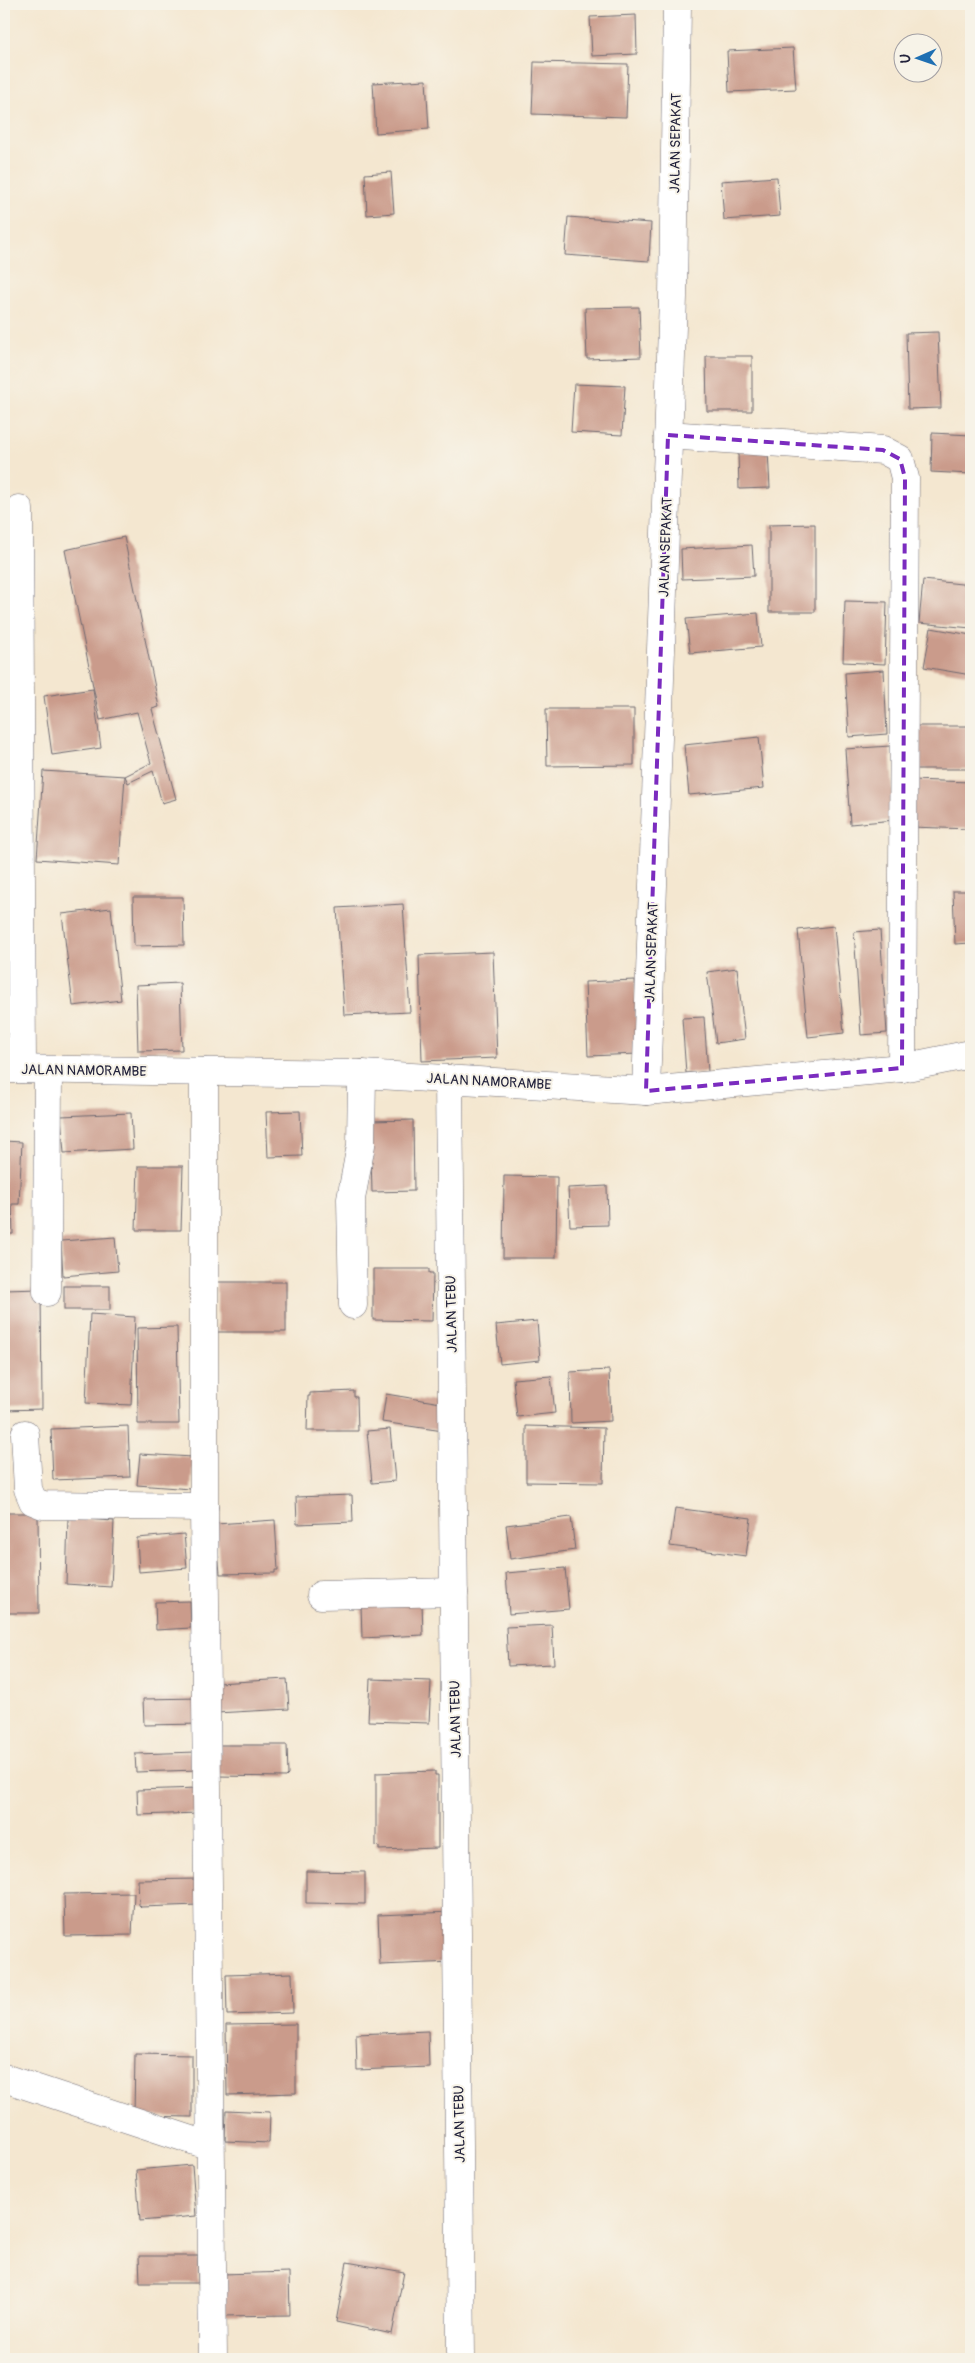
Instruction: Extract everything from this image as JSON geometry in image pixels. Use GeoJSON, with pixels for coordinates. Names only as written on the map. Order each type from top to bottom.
{"type":"FeatureCollection","features":[{"type":"Feature","properties":{"kind":"street","name":"JALAN SEPAKAT"},"geometry":{"type":"LineString","coordinates":[[646,1091],[674,297],[677,4]]}},
{"type":"Feature","properties":{"kind":"street"},"geometry":{"type":"LineString","coordinates":[[668,435],[883,450],[900,459],[906,478],[902,1068]]}},
{"type":"Feature","properties":{"kind":"street"},"geometry":{"type":"LineString","coordinates":[[19,508],[24,1070],[47,1292]]}},
{"type":"Feature","properties":{"kind":"street","name":"JALAN NAMORAMBE"},"geometry":{"type":"LineString","coordinates":[[24,1070],[362,1074],[646,1091],[902,1068],[971,1054]]}},
{"type":"Feature","properties":{"kind":"street"},"geometry":{"type":"LineString","coordinates":[[204,1072],[204,1507],[213,2359]]}},
{"type":"Feature","properties":{"kind":"street"},"geometry":{"type":"LineString","coordinates":[[352,1306],[350,1199],[361,1144],[362,1074]]}},
{"type":"Feature","properties":{"kind":"street","name":"JALAN TEBU"},"geometry":{"type":"LineString","coordinates":[[449,1079],[461,2359]]}},
{"type":"Feature","properties":{"kind":"street"},"geometry":{"type":"LineString","coordinates":[[24,1434],[28,1489],[33,1500],[43,1505],[204,1507]]}},
{"type":"Feature","properties":{"kind":"street"},"geometry":{"type":"LineString","coordinates":[[321,1596],[454,1592]]}},
{"type":"Feature","properties":{"kind":"street"},"geometry":{"type":"LineString","coordinates":[[4,2078],[210,2146]]}},
{"type":"Feature","properties":{"kind":"highlighted area"},"geometry":{"type":"Polygon","coordinates":[[[668,435],[883,450],[900,459],[905,478],[902,1068],[646,1091],[668,435]]]}},
{"type":"Feature","properties":{"kind":"building"},"geometry":{"type":"Polygon","coordinates":[[[636,15],[637,54],[592,56],[590,17],[636,15]]]}},
{"type":"Feature","properties":{"kind":"building"},"geometry":{"type":"Polygon","coordinates":[[[793,48],[796,89],[729,92],[727,51],[793,48]]]}},
{"type":"Feature","properties":{"kind":"building"},"geometry":{"type":"Polygon","coordinates":[[[534,62],[628,64],[626,117],[532,114],[534,62]]]}},
{"type":"Feature","properties":{"kind":"building"},"geometry":{"type":"Polygon","coordinates":[[[426,80],[429,129],[376,133],[373,83],[426,80]]]}},
{"type":"Feature","properties":{"kind":"building"},"geometry":{"type":"Polygon","coordinates":[[[391,172],[394,213],[367,215],[365,174],[391,172]]]}},
{"type":"Feature","properties":{"kind":"building"},"geometry":{"type":"Polygon","coordinates":[[[777,177],[780,216],[724,220],[721,181],[777,177]]]}},
{"type":"Feature","properties":{"kind":"building"},"geometry":{"type":"Polygon","coordinates":[[[568,217],[651,223],[649,261],[565,255],[568,217]]]}},
{"type":"Feature","properties":{"kind":"building"},"geometry":{"type":"Polygon","coordinates":[[[639,307],[641,357],[587,359],[585,308],[639,307]]]}},
{"type":"Feature","properties":{"kind":"building"},"geometry":{"type":"Polygon","coordinates":[[[938,332],[941,408],[908,409],[906,333],[938,332]]]}},
{"type":"Feature","properties":{"kind":"building"},"geometry":{"type":"Polygon","coordinates":[[[706,356],[752,356],[752,411],[707,411],[706,356]]]}},
{"type":"Feature","properties":{"kind":"building"},"geometry":{"type":"Polygon","coordinates":[[[574,384],[625,386],[622,435],[571,432],[574,384]]]}},
{"type":"Feature","properties":{"kind":"building"},"geometry":{"type":"Polygon","coordinates":[[[932,433],[971,435],[971,474],[931,472],[932,433]]]}},
{"type":"Feature","properties":{"kind":"building"},"geometry":{"type":"Polygon","coordinates":[[[768,451],[770,488],[739,489],[738,452],[768,451]]]}},
{"type":"Feature","properties":{"kind":"building"},"geometry":{"type":"Polygon","coordinates":[[[815,524],[815,612],[769,612],[769,525],[815,524]]]}},
{"type":"Feature","properties":{"kind":"building"},"geometry":{"type":"Polygon","coordinates":[[[124,537],[159,707],[152,709],[176,799],[162,803],[153,771],[128,783],[125,776],[151,763],[137,712],[100,720],[65,550],[124,537]]]}},
{"type":"Feature","properties":{"kind":"building"},"geometry":{"type":"Polygon","coordinates":[[[752,545],[754,576],[682,579],[681,549],[752,545]]]}},
{"type":"Feature","properties":{"kind":"building"},"geometry":{"type":"Polygon","coordinates":[[[923,580],[971,585],[971,628],[919,623],[923,580]]]}},
{"type":"Feature","properties":{"kind":"building"},"geometry":{"type":"Polygon","coordinates":[[[845,601],[887,602],[885,664],[843,662],[845,601]]]}},
{"type":"Feature","properties":{"kind":"building"},"geometry":{"type":"Polygon","coordinates":[[[758,613],[761,647],[690,653],[686,619],[758,613]]]}},
{"type":"Feature","properties":{"kind":"building"},"geometry":{"type":"Polygon","coordinates":[[[931,628],[971,635],[971,675],[924,667],[931,628]]]}},
{"type":"Feature","properties":{"kind":"building"},"geometry":{"type":"Polygon","coordinates":[[[884,670],[887,734],[849,737],[845,673],[884,670]]]}},
{"type":"Feature","properties":{"kind":"building"},"geometry":{"type":"Polygon","coordinates":[[[93,689],[101,748],[52,755],[44,696],[93,689]]]}},
{"type":"Feature","properties":{"kind":"building"},"geometry":{"type":"Polygon","coordinates":[[[546,709],[634,709],[634,765],[547,766],[546,709]]]}},
{"type":"Feature","properties":{"kind":"building"},"geometry":{"type":"Polygon","coordinates":[[[912,726],[971,726],[971,769],[912,769],[912,726]]]}},
{"type":"Feature","properties":{"kind":"building"},"geometry":{"type":"Polygon","coordinates":[[[759,737],[764,788],[689,795],[684,745],[759,737]]]}},
{"type":"Feature","properties":{"kind":"building"},"geometry":{"type":"Polygon","coordinates":[[[890,746],[895,820],[850,824],[845,749],[890,746]]]}},
{"type":"Feature","properties":{"kind":"building"},"geometry":{"type":"Polygon","coordinates":[[[43,771],[125,776],[119,865],[37,859],[43,771]]]}},
{"type":"Feature","properties":{"kind":"building"},"geometry":{"type":"Polygon","coordinates":[[[911,780],[971,782],[971,829],[910,827],[911,780]]]}},
{"type":"Feature","properties":{"kind":"building"},"geometry":{"type":"Polygon","coordinates":[[[953,891],[971,891],[971,943],[955,944],[953,891]]]}},
{"type":"Feature","properties":{"kind":"building"},"geometry":{"type":"Polygon","coordinates":[[[133,897],[183,897],[184,945],[134,946],[133,897]]]}},
{"type":"Feature","properties":{"kind":"building"},"geometry":{"type":"Polygon","coordinates":[[[403,904],[410,1012],[344,1015],[337,908],[403,904]]]}},
{"type":"Feature","properties":{"kind":"building"},"geometry":{"type":"Polygon","coordinates":[[[111,908],[121,1000],[73,1006],[62,914],[111,908]]]}},
{"type":"Feature","properties":{"kind":"building"},"geometry":{"type":"Polygon","coordinates":[[[834,926],[844,1033],[808,1037],[798,930],[834,926]]]}},
{"type":"Feature","properties":{"kind":"building"},"geometry":{"type":"Polygon","coordinates":[[[880,930],[887,1033],[861,1035],[854,932],[880,930]]]}},
{"type":"Feature","properties":{"kind":"building"},"geometry":{"type":"Polygon","coordinates":[[[493,952],[497,1058],[422,1061],[419,955],[493,952]]]}},
{"type":"Feature","properties":{"kind":"building"},"geometry":{"type":"Polygon","coordinates":[[[737,968],[745,1039],[716,1043],[707,972],[737,968]]]}},
{"type":"Feature","properties":{"kind":"building"},"geometry":{"type":"Polygon","coordinates":[[[635,980],[638,1054],[588,1056],[585,982],[635,980]]]}},
{"type":"Feature","properties":{"kind":"building"},"geometry":{"type":"Polygon","coordinates":[[[180,983],[182,1050],[138,1051],[136,985],[180,983]]]}},
{"type":"Feature","properties":{"kind":"building"},"geometry":{"type":"Polygon","coordinates":[[[704,1017],[708,1072],[686,1073],[682,1018],[704,1017]]]}},
{"type":"Feature","properties":{"kind":"building"},"geometry":{"type":"Polygon","coordinates":[[[300,1111],[302,1156],[268,1157],[266,1112],[300,1111]]]}},
{"type":"Feature","properties":{"kind":"building"},"geometry":{"type":"Polygon","coordinates":[[[131,1113],[133,1149],[64,1153],[61,1116],[131,1113]]]}},
{"type":"Feature","properties":{"kind":"building"},"geometry":{"type":"Polygon","coordinates":[[[413,1120],[414,1191],[372,1192],[370,1121],[413,1120]]]}},
{"type":"Feature","properties":{"kind":"building"},"geometry":{"type":"Polygon","coordinates":[[[4,1141],[22,1142],[19,1204],[12,1204],[13,1234],[4,1234],[4,1141]]]}},
{"type":"Feature","properties":{"kind":"building"},"geometry":{"type":"Polygon","coordinates":[[[138,1166],[183,1166],[181,1230],[136,1230],[138,1166]]]}},
{"type":"Feature","properties":{"kind":"building"},"geometry":{"type":"Polygon","coordinates":[[[504,1176],[557,1177],[556,1258],[503,1258],[504,1176]]]}},
{"type":"Feature","properties":{"kind":"building"},"geometry":{"type":"Polygon","coordinates":[[[607,1186],[608,1225],[570,1226],[568,1188],[607,1186]]]}},
{"type":"Feature","properties":{"kind":"building"},"geometry":{"type":"Polygon","coordinates":[[[115,1237],[118,1271],[63,1276],[61,1241],[115,1237]]]}},
{"type":"Feature","properties":{"kind":"building"},"geometry":{"type":"Polygon","coordinates":[[[373,1269],[429,1269],[429,1273],[433,1273],[432,1321],[373,1320],[373,1269]]]}},
{"type":"Feature","properties":{"kind":"building"},"geometry":{"type":"Polygon","coordinates":[[[217,1282],[286,1282],[286,1332],[217,1332],[217,1282]]]}},
{"type":"Feature","properties":{"kind":"building"},"geometry":{"type":"Polygon","coordinates":[[[64,1286],[110,1286],[110,1310],[64,1310],[64,1286]]]}},
{"type":"Feature","properties":{"kind":"building"},"geometry":{"type":"Polygon","coordinates":[[[41,1289],[42,1409],[4,1410],[4,1290],[41,1289]]]}},
{"type":"Feature","properties":{"kind":"building"},"geometry":{"type":"Polygon","coordinates":[[[90,1314],[135,1317],[131,1405],[86,1403],[90,1314]]]}},
{"type":"Feature","properties":{"kind":"building"},"geometry":{"type":"Polygon","coordinates":[[[537,1321],[540,1360],[500,1364],[496,1325],[537,1321]]]}},
{"type":"Feature","properties":{"kind":"building"},"geometry":{"type":"Polygon","coordinates":[[[177,1327],[179,1424],[138,1424],[137,1328],[177,1327]]]}},
{"type":"Feature","properties":{"kind":"building"},"geometry":{"type":"Polygon","coordinates":[[[609,1370],[611,1421],[571,1423],[570,1372],[609,1370]]]}},
{"type":"Feature","properties":{"kind":"building"},"geometry":{"type":"Polygon","coordinates":[[[551,1376],[555,1413],[517,1417],[513,1379],[551,1376]]]}},
{"type":"Feature","properties":{"kind":"building"},"geometry":{"type":"Polygon","coordinates":[[[354,1391],[354,1397],[357,1397],[358,1431],[307,1431],[308,1396],[310,1396],[310,1393],[354,1391]]]}},
{"type":"Feature","properties":{"kind":"building"},"geometry":{"type":"Polygon","coordinates":[[[386,1394],[447,1404],[443,1431],[382,1422],[386,1394]]]}},
{"type":"Feature","properties":{"kind":"building"},"geometry":{"type":"Polygon","coordinates":[[[128,1426],[130,1477],[53,1480],[51,1429],[128,1426]]]}},
{"type":"Feature","properties":{"kind":"building"},"geometry":{"type":"Polygon","coordinates":[[[526,1426],[604,1428],[603,1483],[526,1482],[526,1426]]]}},
{"type":"Feature","properties":{"kind":"building"},"geometry":{"type":"Polygon","coordinates":[[[390,1429],[395,1481],[372,1483],[367,1431],[390,1429]]]}},
{"type":"Feature","properties":{"kind":"building"},"geometry":{"type":"Polygon","coordinates":[[[140,1454],[193,1457],[191,1489],[137,1485],[140,1454]]]}},
{"type":"Feature","properties":{"kind":"building"},"geometry":{"type":"Polygon","coordinates":[[[352,1495],[353,1522],[297,1524],[296,1497],[352,1495]]]}},
{"type":"Feature","properties":{"kind":"building"},"geometry":{"type":"Polygon","coordinates":[[[675,1508],[751,1518],[746,1556],[670,1546],[675,1508]]]}},
{"type":"Feature","properties":{"kind":"building"},"geometry":{"type":"Polygon","coordinates":[[[4,1513],[38,1513],[39,1613],[4,1613],[4,1513]]]}},
{"type":"Feature","properties":{"kind":"building"},"geometry":{"type":"Polygon","coordinates":[[[571,1517],[575,1550],[510,1559],[506,1525],[571,1517]]]}},
{"type":"Feature","properties":{"kind":"building"},"geometry":{"type":"Polygon","coordinates":[[[68,1518],[114,1521],[111,1587],[66,1584],[68,1518]]]}},
{"type":"Feature","properties":{"kind":"building"},"geometry":{"type":"Polygon","coordinates":[[[275,1520],[278,1570],[275,1570],[275,1573],[220,1574],[216,1524],[275,1520]]]}},
{"type":"Feature","properties":{"kind":"building"},"geometry":{"type":"Polygon","coordinates":[[[184,1534],[187,1568],[139,1572],[137,1538],[184,1534]]]}},
{"type":"Feature","properties":{"kind":"building"},"geometry":{"type":"Polygon","coordinates":[[[565,1568],[569,1609],[509,1614],[506,1573],[565,1568]]]}},
{"type":"Feature","properties":{"kind":"building"},"geometry":{"type":"Polygon","coordinates":[[[190,1601],[191,1628],[156,1630],[155,1602],[190,1601]]]}},
{"type":"Feature","properties":{"kind":"building"},"geometry":{"type":"Polygon","coordinates":[[[422,1603],[423,1635],[362,1638],[361,1605],[422,1603]]]}},
{"type":"Feature","properties":{"kind":"building"},"geometry":{"type":"Polygon","coordinates":[[[552,1625],[554,1664],[508,1666],[506,1627],[552,1625]]]}},
{"type":"Feature","properties":{"kind":"building"},"geometry":{"type":"Polygon","coordinates":[[[287,1679],[289,1709],[216,1713],[217,1683],[287,1679]]]}},
{"type":"Feature","properties":{"kind":"building"},"geometry":{"type":"Polygon","coordinates":[[[370,1679],[431,1681],[429,1723],[368,1721],[370,1679]]]}},
{"type":"Feature","properties":{"kind":"building"},"geometry":{"type":"Polygon","coordinates":[[[201,1698],[202,1724],[144,1725],[143,1699],[201,1698]]]}},
{"type":"Feature","properties":{"kind":"building"},"geometry":{"type":"Polygon","coordinates":[[[287,1745],[288,1775],[286,1777],[217,1776],[217,1746],[287,1745]]]}},
{"type":"Feature","properties":{"kind":"building"},"geometry":{"type":"Polygon","coordinates":[[[197,1752],[197,1770],[136,1772],[135,1754],[197,1752]]]}},
{"type":"Feature","properties":{"kind":"building"},"geometry":{"type":"Polygon","coordinates":[[[435,1771],[435,1775],[438,1775],[438,1848],[379,1850],[379,1847],[376,1846],[376,1773],[435,1771]]]}},
{"type":"Feature","properties":{"kind":"building"},"geometry":{"type":"Polygon","coordinates":[[[198,1788],[199,1813],[138,1815],[137,1790],[198,1788]]]}},
{"type":"Feature","properties":{"kind":"building"},"geometry":{"type":"Polygon","coordinates":[[[306,1871],[365,1872],[365,1904],[306,1903],[306,1871]]]}},
{"type":"Feature","properties":{"kind":"building"},"geometry":{"type":"Polygon","coordinates":[[[197,1879],[198,1905],[141,1907],[139,1905],[138,1880],[197,1879]]]}},
{"type":"Feature","properties":{"kind":"building"},"geometry":{"type":"Polygon","coordinates":[[[134,1893],[132,1935],[65,1936],[64,1894],[134,1893]]]}},
{"type":"Feature","properties":{"kind":"building"},"geometry":{"type":"Polygon","coordinates":[[[452,1912],[454,1962],[380,1965],[378,1915],[452,1912]]]}},
{"type":"Feature","properties":{"kind":"building"},"geometry":{"type":"Polygon","coordinates":[[[292,1973],[293,2013],[227,2015],[226,1975],[292,1973]]]}},
{"type":"Feature","properties":{"kind":"building"},"geometry":{"type":"Polygon","coordinates":[[[4,1980],[9,1982],[4,1995],[4,1980]]]}},
{"type":"Feature","properties":{"kind":"building"},"geometry":{"type":"Polygon","coordinates":[[[296,2024],[296,2093],[227,2095],[226,2025],[296,2024]]]}},
{"type":"Feature","properties":{"kind":"building"},"geometry":{"type":"Polygon","coordinates":[[[428,2031],[429,2067],[357,2070],[356,2034],[428,2031]]]}},
{"type":"Feature","properties":{"kind":"building"},"geometry":{"type":"Polygon","coordinates":[[[135,2054],[192,2055],[192,2117],[134,2116],[135,2054]]]}},
{"type":"Feature","properties":{"kind":"building"},"geometry":{"type":"Polygon","coordinates":[[[226,2110],[270,2112],[269,2143],[225,2141],[226,2110]]]}},
{"type":"Feature","properties":{"kind":"building"},"geometry":{"type":"Polygon","coordinates":[[[192,2165],[196,2216],[140,2221],[136,2170],[192,2165]]]}},
{"type":"Feature","properties":{"kind":"building"},"geometry":{"type":"Polygon","coordinates":[[[139,2256],[198,2256],[198,2283],[140,2283],[139,2256]]]}},
{"type":"Feature","properties":{"kind":"building"},"geometry":{"type":"Polygon","coordinates":[[[347,2262],[404,2272],[392,2334],[336,2322],[347,2262]]]}},
{"type":"Feature","properties":{"kind":"building"},"geometry":{"type":"Polygon","coordinates":[[[289,2272],[290,2315],[222,2316],[222,2274],[289,2272]]]}}]}
